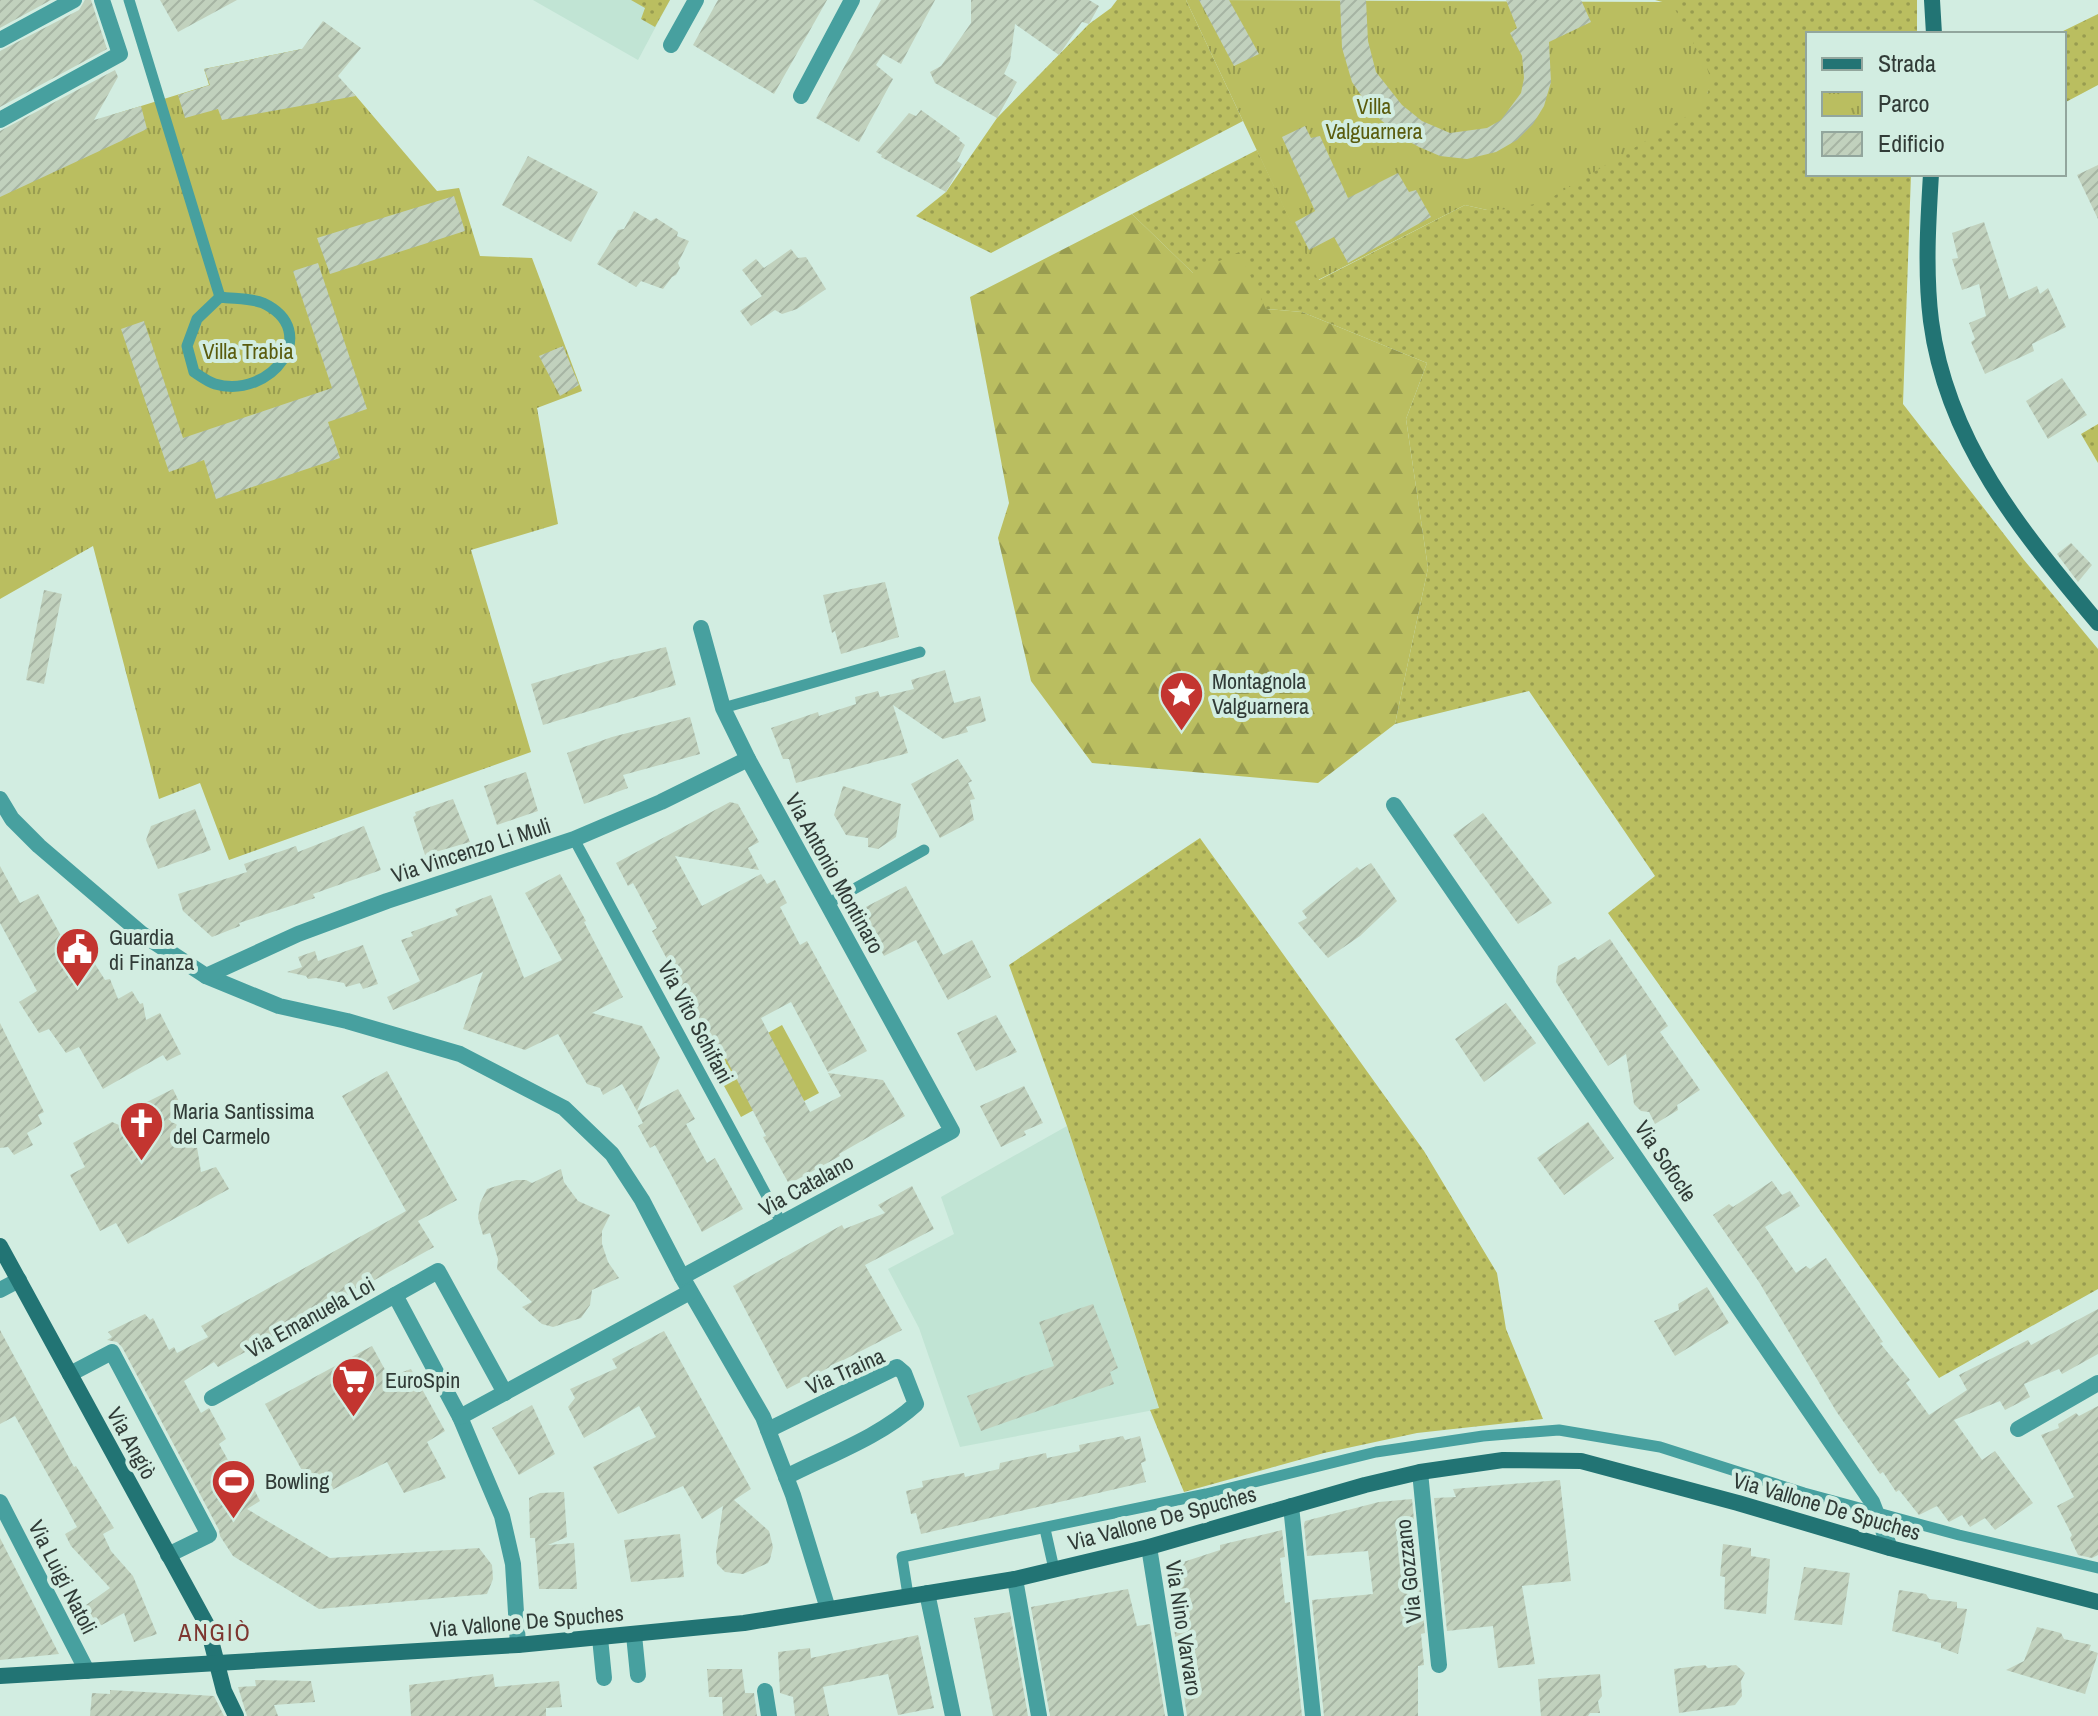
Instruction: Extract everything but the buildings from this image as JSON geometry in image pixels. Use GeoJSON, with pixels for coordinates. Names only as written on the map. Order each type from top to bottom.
{"type":"FeatureCollection","features":[{"type":"Feature","properties":{"kind":"street"},"geometry":{"type":"LineString","coordinates":[[0,40],[74,0]]}},
{"type":"Feature","properties":{"kind":"street"},"geometry":{"type":"LineString","coordinates":[[0,120],[120,54],[102,0]]}},
{"type":"Feature","properties":{"kind":"street"},"geometry":{"type":"LineString","coordinates":[[671,45],[696,0]]}},
{"type":"Feature","properties":{"kind":"street"},"geometry":{"type":"LineString","coordinates":[[801,96],[852,0]]}},
{"type":"Feature","properties":{"kind":"street"},"geometry":{"type":"LineString","coordinates":[[1932,0],[1934,32]]}},
{"type":"Feature","properties":{"kind":"street"},"geometry":{"type":"LineString","coordinates":[[1931,176],[1927,249],[1931,321],[1941,370],[1954,407],[1997,495],[2025,535],[2098,623]]}},
{"type":"Feature","properties":{"kind":"street","name":"Via Antonio Montinaro"},"geometry":{"type":"LineString","coordinates":[[701,628],[723,708],[748,759],[952,1131]]}},
{"type":"Feature","properties":{"kind":"street","name":"Via Vincenzo Li Muli"},"geometry":{"type":"LineString","coordinates":[[206,976],[298,934],[574,839],[661,802],[748,759]]}},
{"type":"Feature","properties":{"kind":"street"},"geometry":{"type":"LineString","coordinates":[[0,799],[6,823],[39,846],[142,934],[206,976],[279,1006],[347,1021],[460,1054],[564,1108],[612,1154],[642,1200],[768,1430],[828,1609]]}},
{"type":"Feature","properties":{"kind":"street","name":"Via Sofocle"},"geometry":{"type":"LineString","coordinates":[[1394,805],[1872,1502],[1890,1548]]}},
{"type":"Feature","properties":{"kind":"street","name":"Via Catalano"},"geometry":{"type":"LineString","coordinates":[[460,1417],[505,1393],[782,1224],[952,1131]]}},
{"type":"Feature","properties":{"kind":"street","name":"Via Angiò"},"geometry":{"type":"LineString","coordinates":[[0,1246],[207,1625],[224,1691],[236,1716]]}},
{"type":"Feature","properties":{"kind":"street"},"geometry":{"type":"LineString","coordinates":[[395,1295],[438,1271],[505,1393]]}},
{"type":"Feature","properties":{"kind":"street"},"geometry":{"type":"LineString","coordinates":[[0,1290],[19,1280]]}},
{"type":"Feature","properties":{"kind":"street","name":"Via Emanuela Loi"},"geometry":{"type":"LineString","coordinates":[[212,1398],[395,1295],[460,1417],[502,1516],[513,1564],[518,1645]]}},
{"type":"Feature","properties":{"kind":"street"},"geometry":{"type":"LineString","coordinates":[[70,1374],[112,1352],[209,1535],[168,1555]]}},
{"type":"Feature","properties":{"kind":"street","name":"Via Traina"},"geometry":{"type":"LineString","coordinates":[[768,1430],[897,1367],[904,1373],[916,1404],[877,1431],[786,1477]]}},
{"type":"Feature","properties":{"kind":"street"},"geometry":{"type":"LineString","coordinates":[[2018,1429],[2098,1383]]}},
{"type":"Feature","properties":{"kind":"street","name":"Via Vallone De Spuches"},"geometry":{"type":"LineString","coordinates":[[0,1676],[518,1645],[744,1623],[1015,1579],[1149,1547],[1420,1472],[1503,1460],[1581,1461],[1890,1548],[2098,1602]]}},
{"type":"Feature","properties":{"kind":"street","name":"Via Gozzano"},"geometry":{"type":"LineString","coordinates":[[1420,1472],[1439,1665]]}},
{"type":"Feature","properties":{"kind":"street","name":"Via Luigi Natoli"},"geometry":{"type":"LineString","coordinates":[[0,1502],[87,1671]]}},
{"type":"Feature","properties":{"kind":"street"},"geometry":{"type":"LineString","coordinates":[[1291,1506],[1313,1716]]}},
{"type":"Feature","properties":{"kind":"street","name":"Via Nino Varvaro"},"geometry":{"type":"LineString","coordinates":[[1149,1547],[1176,1716]]}},
{"type":"Feature","properties":{"kind":"street"},"geometry":{"type":"LineString","coordinates":[[1015,1579],[1039,1716]]}},
{"type":"Feature","properties":{"kind":"street"},"geometry":{"type":"LineString","coordinates":[[927,1593],[953,1716]]}},
{"type":"Feature","properties":{"kind":"street"},"geometry":{"type":"LineString","coordinates":[[634,1635],[638,1675]]}},
{"type":"Feature","properties":{"kind":"street"},"geometry":{"type":"LineString","coordinates":[[600,1638],[604,1678]]}},
{"type":"Feature","properties":{"kind":"street"},"geometry":{"type":"LineString","coordinates":[[765,1691],[769,1716]]}},
{"type":"Feature","properties":{"kind":"lane"},"geometry":{"type":"LineString","coordinates":[[129,0],[220,297]]}},
{"type":"Feature","properties":{"kind":"lane"},"geometry":{"type":"LineString","coordinates":[[220,297],[261,302],[282,315],[290,335],[284,361],[264,379],[239,388],[213,384],[194,372],[187,346],[197,319],[220,297]]}},
{"type":"Feature","properties":{"kind":"lane"},"geometry":{"type":"LineString","coordinates":[[723,708],[920,652]]}},
{"type":"Feature","properties":{"kind":"lane","name":"Via Vito Schifani"},"geometry":{"type":"LineString","coordinates":[[574,839],[782,1224]]}},
{"type":"Feature","properties":{"kind":"lane"},"geometry":{"type":"LineString","coordinates":[[827,904],[924,850]]}},
{"type":"Feature","properties":{"kind":"lane"},"geometry":{"type":"LineString","coordinates":[[908,1595],[902,1557],[1206,1494],[1376,1452],[1483,1436],[1559,1430],[1660,1447],[1804,1493],[2098,1568]]}},
{"type":"Feature","properties":{"kind":"lane"},"geometry":{"type":"LineString","coordinates":[[1045,1529],[1054,1569]]}},
{"type":"Feature","properties":{"kind":"shaded area"},"geometry":{"type":"Polygon","coordinates":[[[533,0],[670,0],[638,60],[533,0]]]}},
{"type":"Feature","properties":{"kind":"shaded area"},"geometry":{"type":"Polygon","coordinates":[[[1067,1126],[1159,1409],[960,1447],[919,1328],[888,1269],[954,1234],[941,1197],[1067,1126]]]}},
{"type":"Feature","properties":{"kind":"green space"},"geometry":{"type":"Polygon","coordinates":[[[631,0],[670,0],[655,27],[641,19],[645,8],[631,0]]]}},
{"type":"Feature","properties":{"kind":"green space"},"geometry":{"type":"Polygon","coordinates":[[[1117,0],[1186,0],[1243,121],[991,253],[916,216],[946,192],[997,118],[1089,24],[1117,0]]]}},
{"type":"Feature","properties":{"kind":"green space","name":"Villa Valguarnera"},"geometry":{"type":"Polygon","coordinates":[[[1186,0],[1671,2],[1713,79],[1707,94],[1709,103],[1544,202],[1487,210],[1465,205],[1318,280],[1186,0]]]}},
{"type":"Feature","properties":{"kind":"green space"},"geometry":{"type":"Polygon","coordinates":[[[1655,0],[1917,0],[1917,32],[1806,32],[1806,176],[1911,176],[1903,404],[2024,560],[2098,649],[2098,1289],[1939,1378],[1608,913],[1655,876],[1529,691],[1395,724],[1428,568],[1406,419],[1427,363],[1302,312],[1266,309],[1193,273],[1132,214],[1257,150],[1319,280],[1465,205],[1487,210],[1707,94],[1709,87],[1666,3],[1655,0]]]}},
{"type":"Feature","properties":{"kind":"green space"},"geometry":{"type":"Polygon","coordinates":[[[2098,14],[2098,85],[2066,102],[2066,32],[2061,32],[2098,14]]]}},
{"type":"Feature","properties":{"kind":"green space","name":"Villa Trabia"},"geometry":{"type":"Polygon","coordinates":[[[307,48],[356,96],[437,191],[459,188],[480,256],[532,258],[582,391],[537,408],[558,524],[471,550],[531,752],[229,860],[200,783],[159,799],[93,546],[0,599],[0,175],[112,115],[209,85],[204,69],[307,48]]]}},
{"type":"Feature","properties":{"kind":"green space"},"geometry":{"type":"Polygon","coordinates":[[[1132,214],[1193,273],[1239,252],[1266,309],[1302,312],[1427,363],[1406,419],[1428,568],[1395,724],[1318,783],[1092,763],[1031,681],[998,538],[1009,503],[970,297],[1132,214]]]}},
{"type":"Feature","properties":{"kind":"green space"},"geometry":{"type":"Polygon","coordinates":[[[2098,424],[2098,463],[2081,434],[2098,424]]]}},
{"type":"Feature","properties":{"kind":"green space"},"geometry":{"type":"Polygon","coordinates":[[[1200,838],[1424,1151],[1497,1273],[1506,1329],[1543,1419],[1417,1433],[1324,1453],[1184,1492],[1150,1410],[1159,1408],[1067,1126],[1009,965],[1200,838]]]}},
{"type":"Feature","properties":{"kind":"green space"},"geometry":{"type":"Polygon","coordinates":[[[782,1025],[819,1093],[784,1112],[776,1098],[741,1117],[712,1064],[782,1025]]]}},
{"type":"Feature","properties":{"kind":"place","name":"Montagnola Valguarnera"},"geometry":{"type":"Point","coordinates":[1181,733]}},
{"type":"Feature","properties":{"kind":"place","name":"Guardia di Finanza"},"geometry":{"type":"Point","coordinates":[78,989]}},
{"type":"Feature","properties":{"kind":"place","name":"Maria Santissima del Carmelo"},"geometry":{"type":"Point","coordinates":[142,1163]}},
{"type":"Feature","properties":{"kind":"place","name":"EuroSpin"},"geometry":{"type":"Point","coordinates":[354,1419]}},
{"type":"Feature","properties":{"kind":"place","name":"Bowling"},"geometry":{"type":"Point","coordinates":[234,1520]}},
{"type":"Feature","properties":{"kind":"district","name":"ANGIÒ"},"geometry":{"type":"Point","coordinates":[215,1633]}}]}
